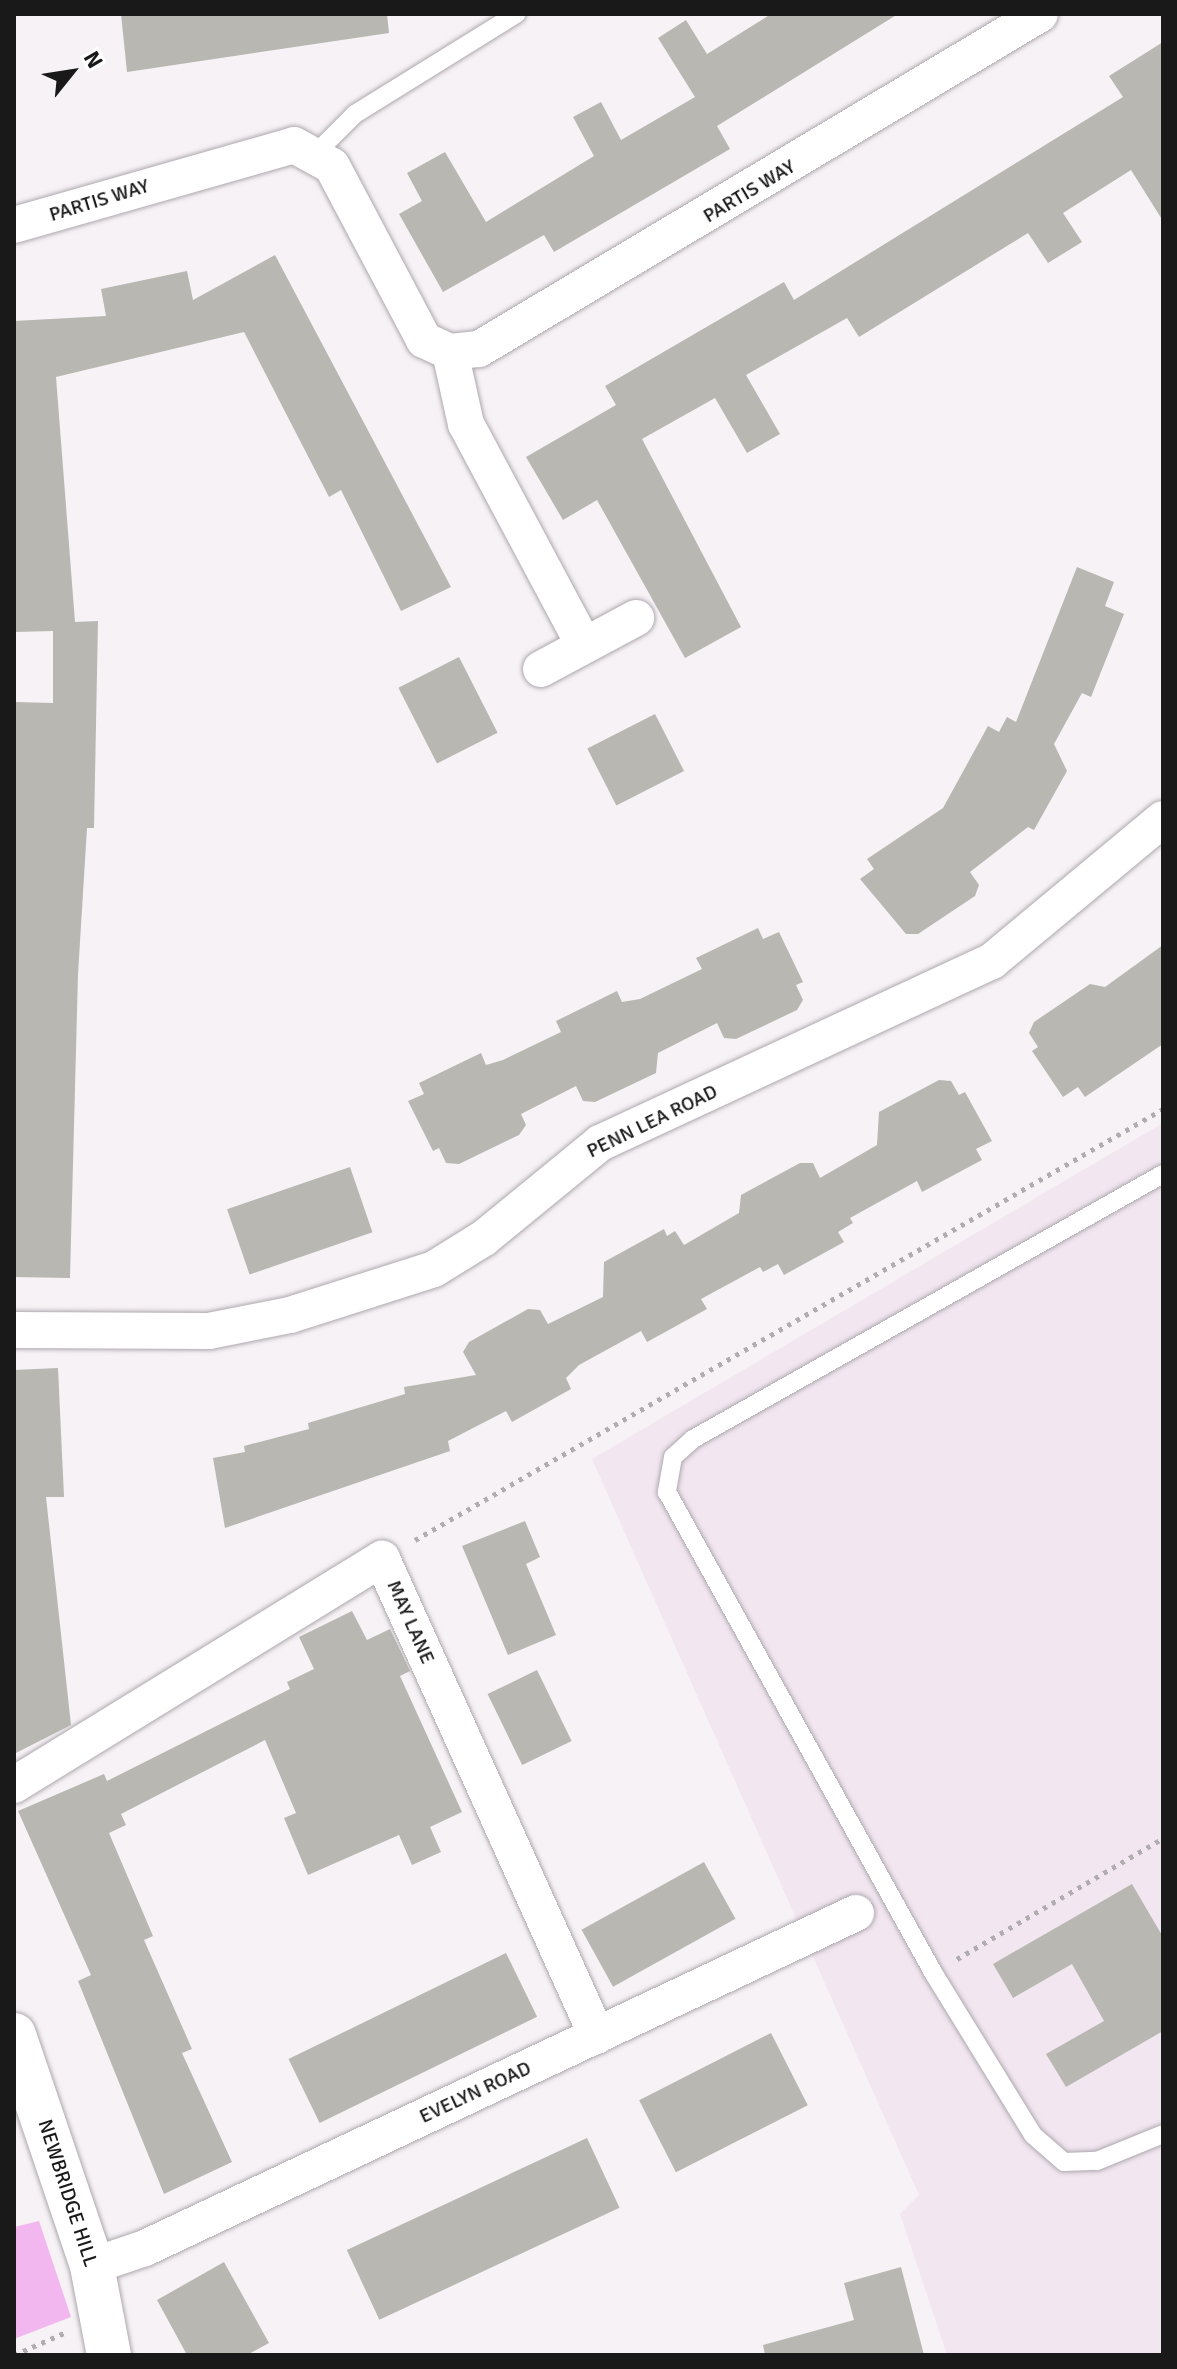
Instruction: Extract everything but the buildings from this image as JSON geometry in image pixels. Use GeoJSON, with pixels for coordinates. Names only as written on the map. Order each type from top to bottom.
{"type":"FeatureCollection","features":[{"type":"Feature","properties":{"kind":"main road","name":"NEWBRIDGE HILL"},"geometry":{"type":"LineString","coordinates":[[14,2035],[92,2266],[109,2355]]}},
{"type":"Feature","properties":{"kind":"street","name":"PARTIS WAY"},"geometry":{"type":"LineString","coordinates":[[450,352],[519,331],[1040,14]]}},
{"type":"Feature","properties":{"kind":"street","name":"PARTIS WAY"},"geometry":{"type":"LineString","coordinates":[[14,225],[267,150],[294,145],[316,153]]}},
{"type":"Feature","properties":{"kind":"street"},"geometry":{"type":"LineString","coordinates":[[316,153],[332,166],[424,340],[450,352],[466,424],[584,645]]}},
{"type":"Feature","properties":{"kind":"street"},"geometry":{"type":"LineString","coordinates":[[541,669],[636,618]]}},
{"type":"Feature","properties":{"kind":"street","name":"PENN LEA ROAD"},"geometry":{"type":"LineString","coordinates":[[14,1330],[209,1331],[290,1315],[434,1269],[484,1238],[600,1143],[992,961],[1163,819]]}},
{"type":"Feature","properties":{"kind":"street","name":"MAY LANE"},"geometry":{"type":"LineString","coordinates":[[14,1785],[382,1559],[597,2036]]}},
{"type":"Feature","properties":{"kind":"street","name":"EVELYN ROAD"},"geometry":{"type":"LineString","coordinates":[[92,2266],[145,2248],[856,1913]]}},
{"type":"Feature","properties":{"kind":"lane"},"geometry":{"type":"LineString","coordinates":[[316,153],[355,114],[516,14]]}},
{"type":"Feature","properties":{"kind":"lane"},"geometry":{"type":"LineString","coordinates":[[1163,1174],[673,1457],[667,1492],[680,1526],[934,1974],[1033,2135],[1064,2162],[1097,2161],[1163,2134]]}},
{"type":"Feature","properties":{"kind":"path"},"geometry":{"type":"LineString","coordinates":[[382,1559],[1163,1109]]}},
{"type":"Feature","properties":{"kind":"path"},"geometry":{"type":"LineString","coordinates":[[934,1974],[1163,1838]]}},
{"type":"Feature","properties":{"kind":"shaded area"},"geometry":{"type":"Polygon","coordinates":[[[1163,1123],[1163,2355],[947,2355],[900,2214],[919,2195],[592,1459],[1163,1123]]]}},
{"type":"Feature","properties":{"kind":"shaded area"},"geometry":{"type":"Polygon","coordinates":[[[39,2221],[71,2317],[14,2339],[14,2227],[39,2221]]]}}]}
